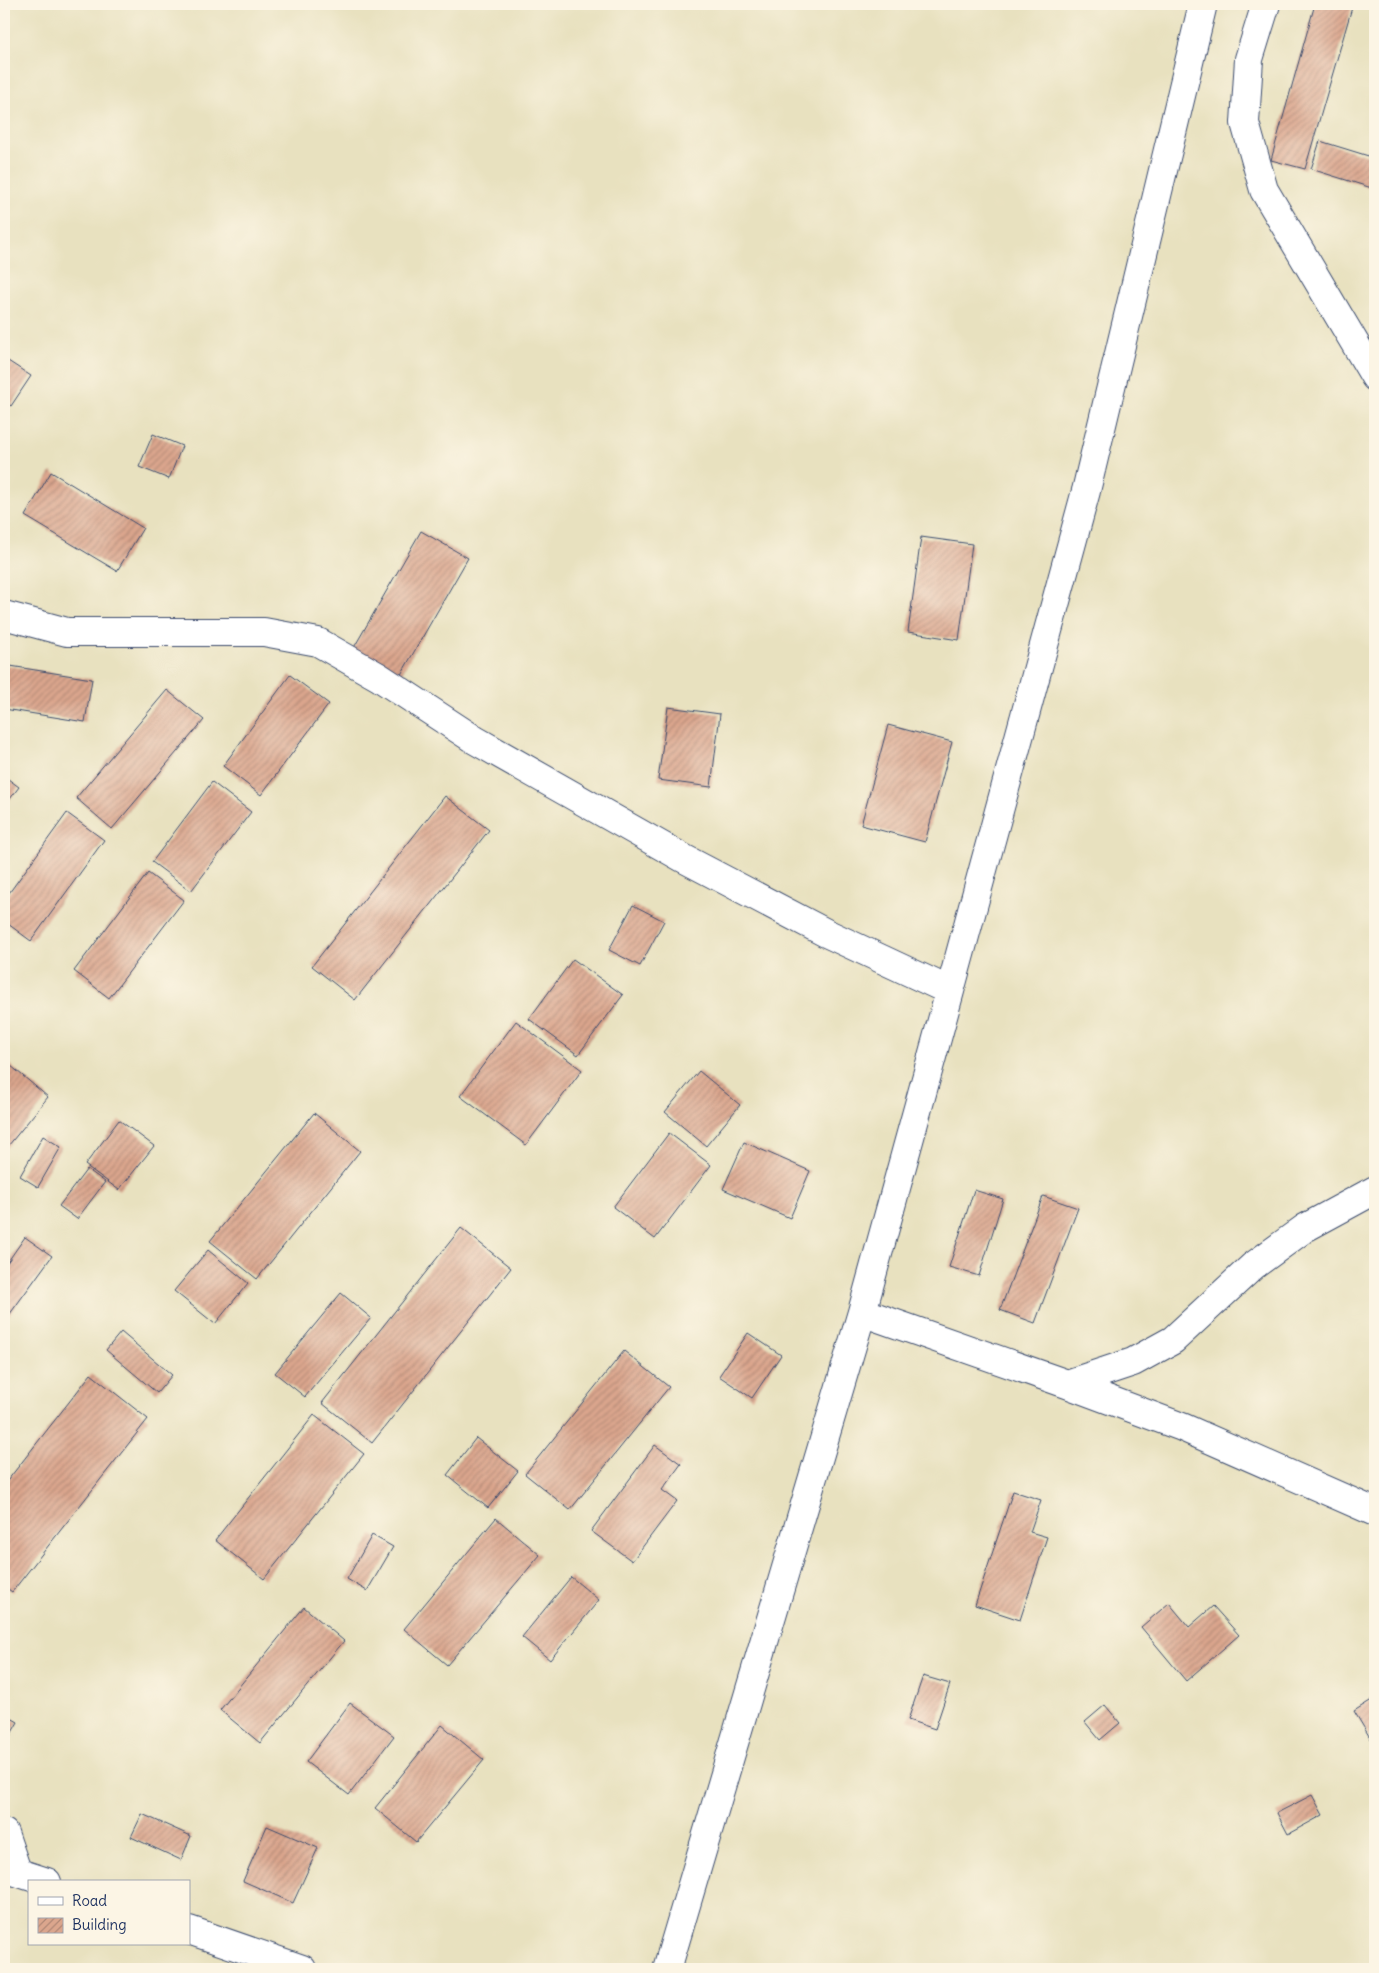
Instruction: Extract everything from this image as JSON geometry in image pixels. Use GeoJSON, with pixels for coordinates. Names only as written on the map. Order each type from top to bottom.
{"type":"FeatureCollection","features":[{"type":"Feature","properties":{"kind":"street"},"geometry":{"type":"LineString","coordinates":[[667,1969],[862,1312],[950,991],[1086,491],[1203,4]]}},
{"type":"Feature","properties":{"kind":"street"},"geometry":{"type":"LineString","coordinates":[[1266,4],[1249,59],[1245,123],[1264,190],[1375,377]]}},
{"type":"Feature","properties":{"kind":"street"},"geometry":{"type":"LineString","coordinates":[[4,615],[68,632],[264,632],[318,642],[378,677],[475,740],[683,858],[826,933],[950,991]]}},
{"type":"Feature","properties":{"kind":"street"},"geometry":{"type":"LineString","coordinates":[[1067,1384],[1133,1362],[1173,1340],[1253,1266],[1305,1228],[1375,1190]]}},
{"type":"Feature","properties":{"kind":"street"},"geometry":{"type":"LineString","coordinates":[[862,1312],[1067,1384],[1182,1427],[1375,1512]]}},
{"type":"Feature","properties":{"kind":"street"},"geometry":{"type":"LineString","coordinates":[[4,1833],[10,1870],[41,1880]]}},
{"type":"Feature","properties":{"kind":"street"},"geometry":{"type":"LineString","coordinates":[[190,1930],[302,1969]]}},
{"type":"Feature","properties":{"kind":"building"},"geometry":{"type":"Polygon","coordinates":[[[1315,4],[1353,4],[1305,169],[1271,160],[1315,4]]]}},
{"type":"Feature","properties":{"kind":"building"},"geometry":{"type":"Polygon","coordinates":[[[1320,141],[1375,158],[1375,189],[1311,169],[1320,141]]]}},
{"type":"Feature","properties":{"kind":"building"},"geometry":{"type":"Polygon","coordinates":[[[5,359],[31,376],[11,406],[4,401],[5,359]]]}},
{"type":"Feature","properties":{"kind":"building"},"geometry":{"type":"Polygon","coordinates":[[[153,434],[182,446],[169,479],[139,467],[153,434]]]}},
{"type":"Feature","properties":{"kind":"building"},"geometry":{"type":"Polygon","coordinates":[[[51,472],[143,528],[117,571],[25,516],[51,472]]]}},
{"type":"Feature","properties":{"kind":"building"},"geometry":{"type":"Polygon","coordinates":[[[421,531],[468,558],[399,678],[352,651],[421,531]]]}},
{"type":"Feature","properties":{"kind":"building"},"geometry":{"type":"Polygon","coordinates":[[[921,537],[972,544],[959,640],[908,632],[921,537]]]}},
{"type":"Feature","properties":{"kind":"building"},"geometry":{"type":"Polygon","coordinates":[[[4,665],[92,679],[85,722],[4,709],[4,665]]]}},
{"type":"Feature","properties":{"kind":"building"},"geometry":{"type":"Polygon","coordinates":[[[290,675],[329,704],[261,795],[223,766],[290,675]]]}},
{"type":"Feature","properties":{"kind":"building"},"geometry":{"type":"Polygon","coordinates":[[[167,690],[204,720],[112,829],[76,798],[167,690]]]}},
{"type":"Feature","properties":{"kind":"building"},"geometry":{"type":"Polygon","coordinates":[[[668,707],[720,714],[711,787],[658,780],[668,707]]]}},
{"type":"Feature","properties":{"kind":"building"},"geometry":{"type":"Polygon","coordinates":[[[888,725],[952,742],[925,842],[861,825],[888,725]]]}},
{"type":"Feature","properties":{"kind":"building"},"geometry":{"type":"Polygon","coordinates":[[[4,776],[19,787],[4,807],[4,776]]]}},
{"type":"Feature","properties":{"kind":"building"},"geometry":{"type":"Polygon","coordinates":[[[212,782],[251,812],[191,891],[152,862],[212,782]]]}},
{"type":"Feature","properties":{"kind":"building"},"geometry":{"type":"Polygon","coordinates":[[[445,796],[489,830],[355,1000],[312,966],[445,796]]]}},
{"type":"Feature","properties":{"kind":"building"},"geometry":{"type":"Polygon","coordinates":[[[67,813],[104,840],[31,941],[4,921],[4,900],[67,813]]]}},
{"type":"Feature","properties":{"kind":"building"},"geometry":{"type":"Polygon","coordinates":[[[148,873],[184,900],[109,998],[74,971],[148,873]]]}},
{"type":"Feature","properties":{"kind":"building"},"geometry":{"type":"Polygon","coordinates":[[[633,905],[664,921],[640,966],[609,950],[633,905]]]}},
{"type":"Feature","properties":{"kind":"building"},"geometry":{"type":"Polygon","coordinates":[[[573,959],[623,995],[578,1055],[529,1019],[573,959]]]}},
{"type":"Feature","properties":{"kind":"building"},"geometry":{"type":"Polygon","coordinates":[[[516,1021],[582,1070],[526,1145],[460,1096],[516,1021]]]}},
{"type":"Feature","properties":{"kind":"building"},"geometry":{"type":"Polygon","coordinates":[[[4,1060],[48,1097],[4,1151],[4,1060]]]}},
{"type":"Feature","properties":{"kind":"building"},"geometry":{"type":"Polygon","coordinates":[[[699,1071],[740,1105],[706,1146],[665,1112],[699,1071]]]}},
{"type":"Feature","properties":{"kind":"building"},"geometry":{"type":"Polygon","coordinates":[[[314,1113],[360,1151],[257,1279],[210,1241],[314,1113]]]}},
{"type":"Feature","properties":{"kind":"building"},"geometry":{"type":"Polygon","coordinates":[[[119,1120],[154,1146],[119,1190],[85,1165],[119,1120]]]}},
{"type":"Feature","properties":{"kind":"building"},"geometry":{"type":"Polygon","coordinates":[[[669,1133],[711,1165],[655,1239],[613,1207],[669,1133]]]}},
{"type":"Feature","properties":{"kind":"building"},"geometry":{"type":"Polygon","coordinates":[[[43,1136],[61,1147],[38,1187],[20,1176],[43,1136]]]}},
{"type":"Feature","properties":{"kind":"building"},"geometry":{"type":"Polygon","coordinates":[[[744,1142],[810,1171],[790,1218],[723,1189],[744,1142]]]}},
{"type":"Feature","properties":{"kind":"building"},"geometry":{"type":"Polygon","coordinates":[[[87,1169],[105,1182],[77,1219],[59,1206],[87,1169]]]}},
{"type":"Feature","properties":{"kind":"building"},"geometry":{"type":"Polygon","coordinates":[[[974,1190],[1003,1199],[979,1276],[949,1267],[974,1190]]]}},
{"type":"Feature","properties":{"kind":"building"},"geometry":{"type":"Polygon","coordinates":[[[1043,1196],[1078,1208],[1035,1323],[1000,1310],[1043,1196]]]}},
{"type":"Feature","properties":{"kind":"building"},"geometry":{"type":"Polygon","coordinates":[[[461,1228],[511,1268],[372,1443],[322,1403],[461,1228]]]}},
{"type":"Feature","properties":{"kind":"building"},"geometry":{"type":"Polygon","coordinates":[[[25,1237],[52,1256],[4,1322],[4,1267],[25,1237]]]}},
{"type":"Feature","properties":{"kind":"building"},"geometry":{"type":"Polygon","coordinates":[[[208,1250],[248,1283],[215,1324],[174,1291],[208,1250]]]}},
{"type":"Feature","properties":{"kind":"building"},"geometry":{"type":"Polygon","coordinates":[[[341,1293],[371,1318],[305,1397],[275,1373],[341,1293]]]}},
{"type":"Feature","properties":{"kind":"building"},"geometry":{"type":"Polygon","coordinates":[[[121,1332],[172,1375],[157,1393],[106,1350],[121,1332]]]}},
{"type":"Feature","properties":{"kind":"building"},"geometry":{"type":"Polygon","coordinates":[[[748,1333],[781,1355],[752,1398],[719,1376],[748,1333]]]}},
{"type":"Feature","properties":{"kind":"building"},"geometry":{"type":"Polygon","coordinates":[[[624,1351],[669,1387],[570,1510],[525,1474],[624,1351]]]}},
{"type":"Feature","properties":{"kind":"building"},"geometry":{"type":"Polygon","coordinates":[[[91,1374],[148,1419],[12,1592],[4,1586],[4,1485],[91,1374]]]}},
{"type":"Feature","properties":{"kind":"building"},"geometry":{"type":"Polygon","coordinates":[[[314,1415],[364,1454],[264,1579],[215,1540],[314,1415]]]}},
{"type":"Feature","properties":{"kind":"building"},"geometry":{"type":"Polygon","coordinates":[[[476,1438],[518,1471],[488,1508],[447,1475],[476,1438]]]}},
{"type":"Feature","properties":{"kind":"building"},"geometry":{"type":"Polygon","coordinates":[[[655,1445],[681,1464],[662,1490],[677,1501],[632,1561],[591,1531],[655,1445]]]}},
{"type":"Feature","properties":{"kind":"building"},"geometry":{"type":"Polygon","coordinates":[[[1013,1491],[1041,1500],[1030,1532],[1047,1537],[1020,1620],[975,1605],[1013,1491]]]}},
{"type":"Feature","properties":{"kind":"building"},"geometry":{"type":"Polygon","coordinates":[[[496,1518],[540,1555],[447,1665],[404,1629],[496,1518]]]}},
{"type":"Feature","properties":{"kind":"building"},"geometry":{"type":"Polygon","coordinates":[[[372,1535],[393,1547],[367,1591],[347,1579],[372,1535]]]}},
{"type":"Feature","properties":{"kind":"building"},"geometry":{"type":"Polygon","coordinates":[[[571,1577],[599,1600],[550,1660],[522,1637],[571,1577]]]}},
{"type":"Feature","properties":{"kind":"building"},"geometry":{"type":"Polygon","coordinates":[[[1169,1603],[1189,1627],[1213,1606],[1239,1635],[1186,1681],[1141,1627],[1169,1603]]]}},
{"type":"Feature","properties":{"kind":"building"},"geometry":{"type":"Polygon","coordinates":[[[304,1607],[344,1641],[260,1743],[220,1710],[304,1607]]]}},
{"type":"Feature","properties":{"kind":"building"},"geometry":{"type":"Polygon","coordinates":[[[923,1676],[950,1684],[935,1729],[908,1720],[923,1676]]]}},
{"type":"Feature","properties":{"kind":"building"},"geometry":{"type":"Polygon","coordinates":[[[1375,1698],[1375,1746],[1354,1711],[1375,1698]]]}},
{"type":"Feature","properties":{"kind":"building"},"geometry":{"type":"Polygon","coordinates":[[[350,1703],[394,1736],[349,1795],[306,1762],[350,1703]]]}},
{"type":"Feature","properties":{"kind":"building"},"geometry":{"type":"Polygon","coordinates":[[[1105,1705],[1120,1723],[1100,1740],[1085,1722],[1105,1705]]]}},
{"type":"Feature","properties":{"kind":"building"},"geometry":{"type":"Polygon","coordinates":[[[4,1714],[18,1722],[4,1746],[4,1714]]]}},
{"type":"Feature","properties":{"kind":"building"},"geometry":{"type":"Polygon","coordinates":[[[442,1725],[484,1760],[416,1842],[375,1808],[442,1725]]]}},
{"type":"Feature","properties":{"kind":"building"},"geometry":{"type":"Polygon","coordinates":[[[1312,1795],[1323,1815],[1288,1834],[1277,1813],[1312,1795]]]}},
{"type":"Feature","properties":{"kind":"building"},"geometry":{"type":"Polygon","coordinates":[[[142,1814],[191,1836],[181,1860],[131,1837],[142,1814]]]}},
{"type":"Feature","properties":{"kind":"building"},"geometry":{"type":"Polygon","coordinates":[[[267,1826],[318,1848],[293,1903],[243,1881],[267,1826]]]}}]}
